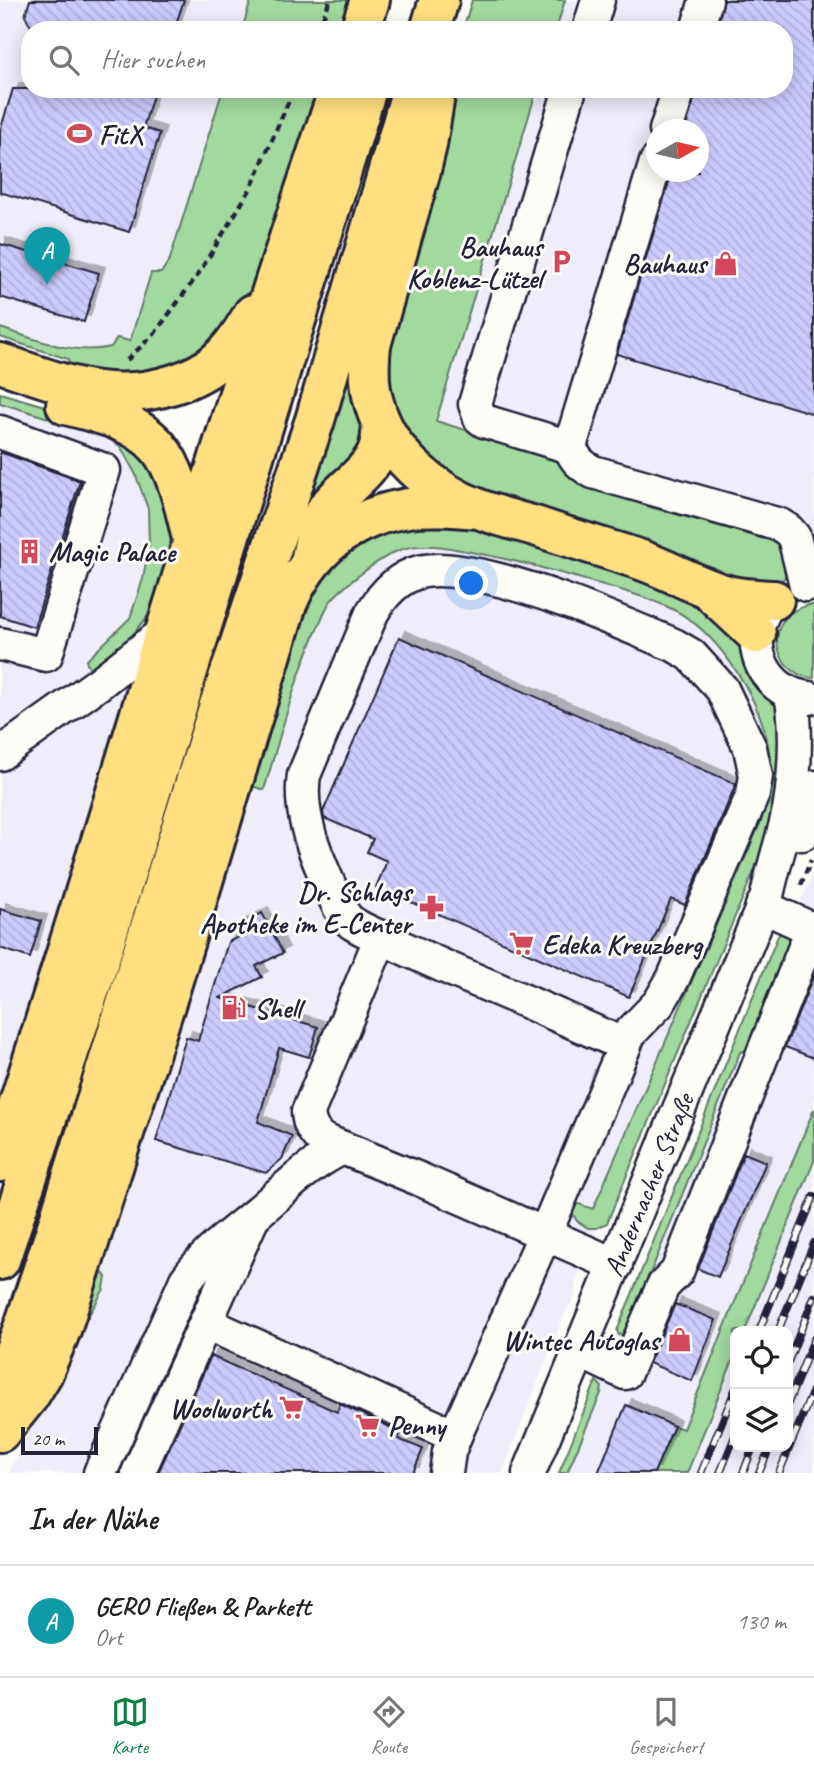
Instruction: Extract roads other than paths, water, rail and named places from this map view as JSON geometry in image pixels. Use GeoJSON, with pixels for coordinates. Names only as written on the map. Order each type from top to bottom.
{"type":"FeatureCollection","features":[{"type":"Feature","properties":{"kind":"highway"},"geometry":{"type":"LineString","coordinates":[[363,21],[370,0]]}},
{"type":"Feature","properties":{"kind":"highway"},"geometry":{"type":"LineString","coordinates":[[388,21],[394,0]]}},
{"type":"Feature","properties":{"kind":"highway"},"geometry":{"type":"LineString","coordinates":[[433,21],[439,0]]}},
{"type":"Feature","properties":{"kind":"highway"},"geometry":{"type":"LineString","coordinates":[[439,0],[439,21]]}},
{"type":"Feature","properties":{"kind":"highway"},"geometry":{"type":"LineString","coordinates":[[0,1162],[274,283],[337,98]]}},
{"type":"Feature","properties":{"kind":"highway"},"geometry":{"type":"LineString","coordinates":[[0,1260],[95,974],[364,98]]}},
{"type":"Feature","properties":{"kind":"highway"},"geometry":{"type":"LineString","coordinates":[[0,1390],[55,1233],[219,705],[315,420],[409,98]]}},
{"type":"Feature","properties":{"kind":"highway"},"geometry":{"type":"LineString","coordinates":[[435,98],[428,145],[370,360],[374,403],[382,425],[400,453],[418,473],[478,509],[641,559],[705,587],[732,596],[798,589]]}},
{"type":"Feature","properties":{"kind":"highway"},"geometry":{"type":"LineString","coordinates":[[0,363],[69,385],[110,393],[147,391],[187,380],[205,372],[221,359],[274,283]]}},
{"type":"Feature","properties":{"kind":"highway"},"geometry":{"type":"LineString","coordinates":[[0,387],[101,414],[144,434],[158,446],[166,458],[179,490],[193,543]]}},
{"type":"Feature","properties":{"kind":"highway"},"geometry":{"type":"LineString","coordinates":[[310,562],[321,520],[337,497],[377,453],[382,425]]}},
{"type":"Feature","properties":{"kind":"highway"},"geometry":{"type":"LineString","coordinates":[[0,1433],[43,1373],[61,1330],[173,980],[293,589],[310,562],[326,546],[343,532],[363,522],[407,508],[429,506],[478,509]]}},
{"type":"Feature","properties":{"kind":"highway"},"geometry":{"type":"LineString","coordinates":[[705,587],[757,634]]}},
{"type":"Feature","properties":{"kind":"street"},"geometry":{"type":"LineString","coordinates":[[592,21],[598,0]]}},
{"type":"Feature","properties":{"kind":"street"},"geometry":{"type":"LineString","coordinates":[[700,21],[706,0]]}},
{"type":"Feature","properties":{"kind":"street"},"geometry":{"type":"LineString","coordinates":[[567,98],[475,404],[480,418],[484,421],[570,447]]}},
{"type":"Feature","properties":{"kind":"street"},"geometry":{"type":"LineString","coordinates":[[669,119],[676,98]]}},
{"type":"Feature","properties":{"kind":"street"},"geometry":{"type":"LineString","coordinates":[[650,182],[570,447],[573,457],[580,465],[593,472],[789,530],[798,549],[798,589],[766,610],[757,634]]}},
{"type":"Feature","properties":{"kind":"street"},"geometry":{"type":"LineString","coordinates":[[0,432],[104,470],[46,655],[0,644]]}},
{"type":"Feature","properties":{"kind":"street"},"geometry":{"type":"LineString","coordinates":[[446,1473],[449,1452],[545,1234],[625,1045],[629,1034],[659,1003],[673,979],[753,794],[755,776],[750,748],[722,689],[691,655],[674,645],[544,592],[516,584],[468,573],[434,570],[418,572],[404,578],[380,598],[372,613],[304,775],[302,787],[308,831],[338,905],[352,923],[438,965],[625,1045]]}},
{"type":"Feature","properties":{"kind":"street"},"geometry":{"type":"LineString","coordinates":[[0,754],[98,684],[166,631]]}},
{"type":"Feature","properties":{"kind":"street","name":"Andernacher Straße"},"geometry":{"type":"LineString","coordinates":[[529,1473],[765,901],[787,821],[795,722],[802,696],[780,688],[764,670],[756,646],[757,634]]}},
{"type":"Feature","properties":{"kind":"street","name":"Andernacher Straße"},"geometry":{"type":"LineString","coordinates":[[765,901],[797,848],[808,819],[814,787]]}},
{"type":"Feature","properties":{"kind":"street"},"geometry":{"type":"LineString","coordinates":[[579,1351],[625,1373],[663,1286],[677,1272],[813,930],[765,901]]}},
{"type":"Feature","properties":{"kind":"street"},"geometry":{"type":"LineString","coordinates":[[381,937],[308,1112],[309,1123],[314,1132],[321,1139],[616,1265]]}},
{"type":"Feature","properties":{"kind":"street"},"geometry":{"type":"LineString","coordinates":[[100,1473],[186,1280],[202,1259],[318,1161],[343,1148]]}},
{"type":"Feature","properties":{"kind":"street"},"geometry":{"type":"LineString","coordinates":[[138,1473],[253,1216]]}},
{"type":"Feature","properties":{"kind":"street"},"geometry":{"type":"LineString","coordinates":[[206,1323],[456,1436]]}},
{"type":"Feature","properties":{"kind":"railway"},"geometry":{"type":"LineString","coordinates":[[761,1326],[814,1196]]}},
{"type":"Feature","properties":{"kind":"railway"},"geometry":{"type":"LineString","coordinates":[[780,1326],[814,1243]]}},
{"type":"Feature","properties":{"kind":"railway"},"geometry":{"type":"LineString","coordinates":[[793,1350],[814,1297]]}},
{"type":"Feature","properties":{"kind":"railway"},"geometry":{"type":"LineString","coordinates":[[793,1391],[814,1339]]}},
{"type":"Feature","properties":{"kind":"railway"},"geometry":{"type":"LineString","coordinates":[[779,1473],[814,1388]]}},
{"type":"Feature","properties":{"kind":"railway"},"geometry":{"type":"LineString","coordinates":[[701,1473],[730,1402]]}},
{"type":"Feature","properties":{"kind":"railway"},"geometry":{"type":"LineString","coordinates":[[720,1473],[730,1448]]}},
{"type":"Feature","properties":{"kind":"railway"},"geometry":{"type":"LineString","coordinates":[[743,1473],[751,1452]]}},
{"type":"Feature","properties":{"kind":"railway"},"geometry":{"type":"LineString","coordinates":[[759,1473],[768,1452]]}},
{"type":"Feature","properties":{"kind":"place","name":"FitX"},"geometry":{"type":"Point","coordinates":[79,134]}},
{"type":"Feature","properties":{"kind":"place","name":"Bauhaus Koblenz-Lützel"},"geometry":{"type":"Point","coordinates":[562,262]}},
{"type":"Feature","properties":{"kind":"place","name":"Bauhaus"},"geometry":{"type":"Point","coordinates":[726,263]}},
{"type":"Feature","properties":{"kind":"place","name":"GERO Fließen & Parkett"},"geometry":{"type":"Point","coordinates":[47,285]}},
{"type":"Feature","properties":{"kind":"place","name":"Magic Palace"},"geometry":{"type":"Point","coordinates":[29,551]}},
{"type":"Feature","properties":{"kind":"place","name":"Dr. Schlags Apotheke im E-Center"},"geometry":{"type":"Point","coordinates":[431,907]}},
{"type":"Feature","properties":{"kind":"place","name":"Edeka Kreuzberg"},"geometry":{"type":"Point","coordinates":[522,944]}},
{"type":"Feature","properties":{"kind":"place","name":"Shell"},"geometry":{"type":"Point","coordinates":[234,1008]}},
{"type":"Feature","properties":{"kind":"place","name":"Wintec Autoglas"},"geometry":{"type":"Point","coordinates":[679,1340]}},
{"type":"Feature","properties":{"kind":"place","name":"Woolworth"},"geometry":{"type":"Point","coordinates":[292,1408]}},
{"type":"Feature","properties":{"kind":"place","name":"Penny"},"geometry":{"type":"Point","coordinates":[368,1425]}}]}
